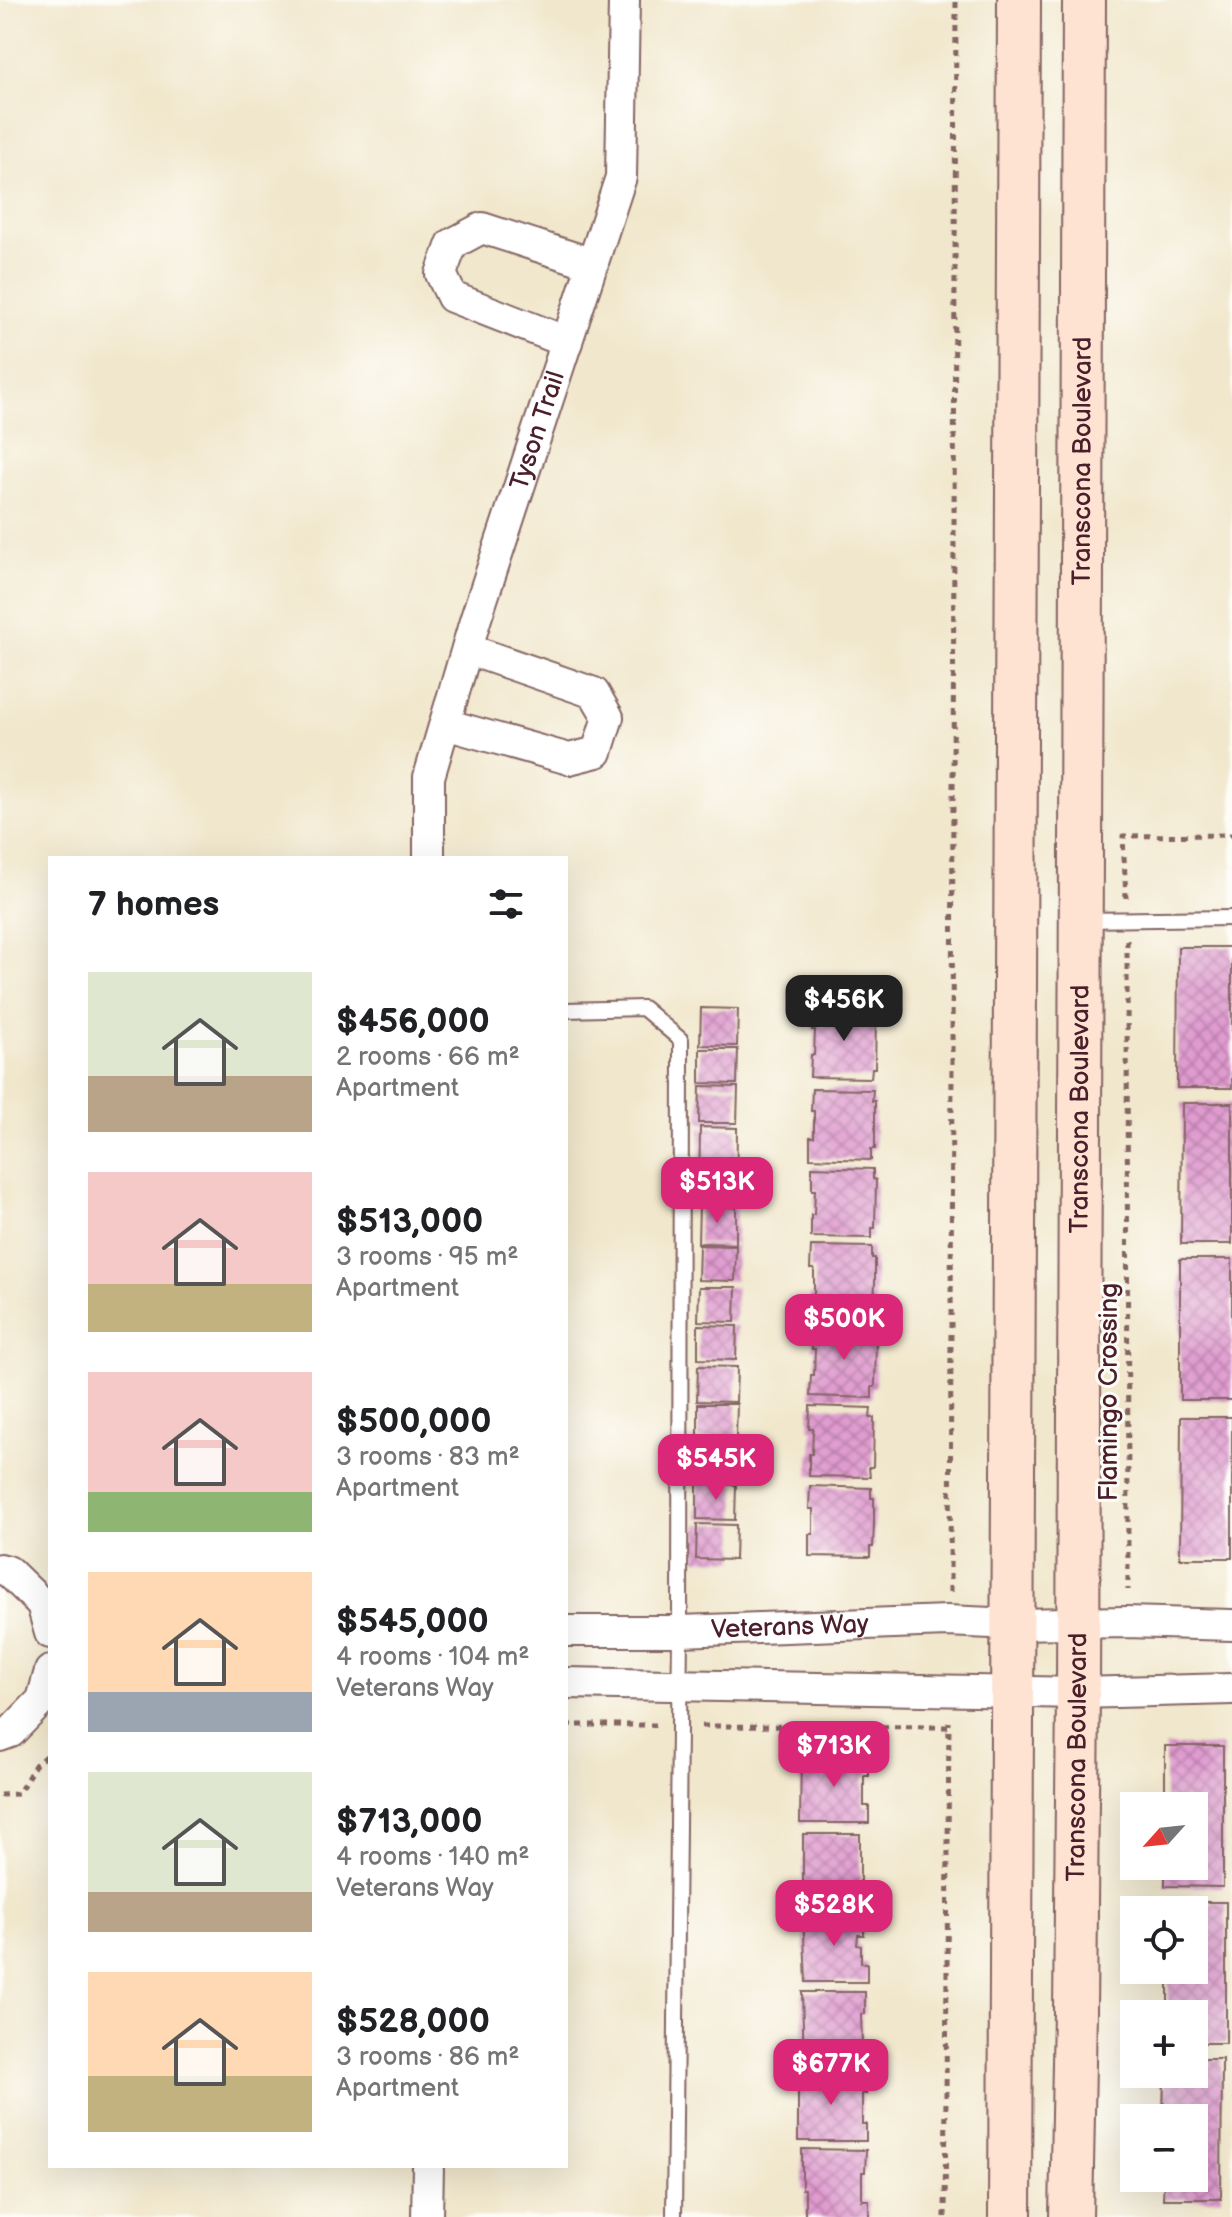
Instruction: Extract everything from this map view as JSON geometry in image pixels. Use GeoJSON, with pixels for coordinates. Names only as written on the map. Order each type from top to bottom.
{"type":"FeatureCollection","features":[{"type":"Feature","properties":{"kind":"street","name":"Tyson Trail"},"geometry":{"type":"LineString","coordinates":[[429,856],[429,777],[467,649],[621,177],[624,0]]}},
{"type":"Feature","properties":{"kind":"street"},"geometry":{"type":"LineString","coordinates":[[1010,2217],[1019,0]]}},
{"type":"Feature","properties":{"kind":"street","name":"Transcona Boulevard"},"geometry":{"type":"LineString","coordinates":[[1071,2217],[1078,1693],[1084,0]]}},
{"type":"Feature","properties":{"kind":"street"},"geometry":{"type":"LineString","coordinates":[[567,342],[452,297],[441,274],[452,244],[482,228],[593,264]]}},
{"type":"Feature","properties":{"kind":"street"},"geometry":{"type":"LineString","coordinates":[[445,724],[569,759],[597,752],[608,717],[594,693],[467,649]]}},
{"type":"Feature","properties":{"kind":"street"},"geometry":{"type":"LineString","coordinates":[[3,1561],[46,1606]]}},
{"type":"Feature","properties":{"kind":"street","name":"Veterans Way"},"geometry":{"type":"LineString","coordinates":[[568,1631],[680,1631],[947,1621],[1232,1625]]}},
{"type":"Feature","properties":{"kind":"street"},"geometry":{"type":"LineString","coordinates":[[568,1683],[1012,1693],[1232,1689]]}},
{"type":"Feature","properties":{"kind":"street"},"geometry":{"type":"LineString","coordinates":[[4,1741],[46,1699]]}},
{"type":"Feature","properties":{"kind":"street"},"geometry":{"type":"LineString","coordinates":[[427,2217],[428,2168]]}},
{"type":"Feature","properties":{"kind":"lane"},"geometry":{"type":"LineString","coordinates":[[1082,920],[1232,918]]}},
{"type":"Feature","properties":{"kind":"lane"},"geometry":{"type":"LineString","coordinates":[[568,1010],[643,1008],[681,1040],[680,1631],[674,2217]]}},
{"type":"Feature","properties":{"kind":"path"},"geometry":{"type":"LineString","coordinates":[[947,1621],[951,1566],[956,0]]}},
{"type":"Feature","properties":{"kind":"path","name":"Flamingo Crossing"},"geometry":{"type":"LineString","coordinates":[[1129,1576],[1127,919],[1123,836],[1232,835]]}},
{"type":"Feature","properties":{"kind":"path"},"geometry":{"type":"LineString","coordinates":[[945,2217],[948,1690]]}},
{"type":"Feature","properties":{"kind":"path"},"geometry":{"type":"LineString","coordinates":[[568,1725],[949,1727]]}},
{"type":"Feature","properties":{"kind":"path"},"geometry":{"type":"LineString","coordinates":[[0,1795],[18,1794],[35,1765],[48,1754]]}},
{"type":"Feature","properties":{"kind":"building"},"geometry":{"type":"Polygon","coordinates":[[[1178,947],[1232,947],[1232,1088],[1177,1088],[1178,947]]]}},
{"type":"Feature","properties":{"kind":"building"},"geometry":{"type":"Polygon","coordinates":[[[701,1008],[738,1009],[737,1046],[700,1045],[701,1008]]]}},
{"type":"Feature","properties":{"kind":"building"},"geometry":{"type":"Polygon","coordinates":[[[812,1008],[873,1008],[873,1019],[876,1019],[875,1068],[872,1068],[871,1078],[810,1077],[815,1030],[812,1030],[812,1008]]]}},
{"type":"Feature","properties":{"kind":"building"},"geometry":{"type":"Polygon","coordinates":[[[700,1049],[738,1049],[737,1084],[700,1083],[700,1049]]]}},
{"type":"Feature","properties":{"kind":"building"},"geometry":{"type":"Polygon","coordinates":[[[700,1086],[738,1087],[737,1123],[699,1123],[700,1086]]]}},
{"type":"Feature","properties":{"kind":"building"},"geometry":{"type":"Polygon","coordinates":[[[812,1089],[873,1090],[875,1149],[871,1149],[871,1160],[810,1158],[810,1137],[814,1137],[812,1089]]]}},
{"type":"Feature","properties":{"kind":"building"},"geometry":{"type":"Polygon","coordinates":[[[1182,1103],[1232,1103],[1232,1244],[1181,1244],[1182,1103]]]}},
{"type":"Feature","properties":{"kind":"building"},"geometry":{"type":"Polygon","coordinates":[[[700,1127],[737,1128],[736,1202],[699,1202],[700,1127]]]}},
{"type":"Feature","properties":{"kind":"building"},"geometry":{"type":"Polygon","coordinates":[[[812,1167],[873,1169],[873,1179],[876,1180],[872,1238],[811,1237],[815,1190],[812,1190],[812,1167]]]}},
{"type":"Feature","properties":{"kind":"building"},"geometry":{"type":"Polygon","coordinates":[[[699,1206],[736,1207],[736,1244],[698,1243],[699,1206]]]}},
{"type":"Feature","properties":{"kind":"building"},"geometry":{"type":"Polygon","coordinates":[[[699,1245],[736,1246],[735,1281],[698,1280],[699,1245]]]}},
{"type":"Feature","properties":{"kind":"building"},"geometry":{"type":"Polygon","coordinates":[[[811,1246],[872,1247],[875,1282],[871,1317],[810,1315],[810,1294],[814,1294],[814,1269],[810,1269],[811,1246]]]}},
{"type":"Feature","properties":{"kind":"building"},"geometry":{"type":"Polygon","coordinates":[[[1180,1259],[1232,1259],[1232,1400],[1180,1400],[1180,1259]]]}},
{"type":"Feature","properties":{"kind":"building"},"geometry":{"type":"Polygon","coordinates":[[[699,1287],[736,1287],[735,1322],[698,1321],[699,1287]]]}},
{"type":"Feature","properties":{"kind":"building"},"geometry":{"type":"Polygon","coordinates":[[[698,1325],[737,1326],[736,1360],[698,1359],[698,1325]]]}},
{"type":"Feature","properties":{"kind":"building"},"geometry":{"type":"Polygon","coordinates":[[[812,1327],[873,1328],[872,1338],[876,1339],[872,1398],[810,1396],[815,1349],[812,1349],[812,1327]]]}},
{"type":"Feature","properties":{"kind":"building"},"geometry":{"type":"Polygon","coordinates":[[[698,1366],[737,1367],[736,1402],[697,1401],[698,1366]]]}},
{"type":"Feature","properties":{"kind":"building"},"geometry":{"type":"Polygon","coordinates":[[[698,1404],[737,1404],[736,1439],[698,1438],[698,1404]]]}},
{"type":"Feature","properties":{"kind":"building"},"geometry":{"type":"Polygon","coordinates":[[[810,1406],[871,1408],[870,1418],[874,1418],[870,1477],[809,1476],[813,1429],[809,1429],[810,1406]]]}},
{"type":"Feature","properties":{"kind":"building"},"geometry":{"type":"Polygon","coordinates":[[[1181,1417],[1232,1417],[1232,1558],[1180,1558],[1181,1417]]]}},
{"type":"Feature","properties":{"kind":"building"},"geometry":{"type":"Polygon","coordinates":[[[698,1445],[737,1446],[736,1481],[697,1479],[698,1445]]]}},
{"type":"Feature","properties":{"kind":"building"},"geometry":{"type":"Polygon","coordinates":[[[697,1484],[736,1485],[735,1520],[697,1519],[697,1484]]]}},
{"type":"Feature","properties":{"kind":"building"},"geometry":{"type":"Polygon","coordinates":[[[810,1486],[871,1488],[874,1523],[870,1557],[809,1556],[809,1534],[813,1534],[813,1509],[809,1509],[810,1486]]]}},
{"type":"Feature","properties":{"kind":"building"},"geometry":{"type":"Polygon","coordinates":[[[697,1524],[736,1525],[735,1560],[696,1559],[697,1524]]]}},
{"type":"Feature","properties":{"kind":"building"},"geometry":{"type":"Polygon","coordinates":[[[1165,1746],[1223,1746],[1223,1887],[1165,1886],[1165,1880],[1208,1880],[1208,1792],[1165,1792],[1165,1746]]]}},
{"type":"Feature","properties":{"kind":"building"},"geometry":{"type":"Polygon","coordinates":[[[801,1755],[869,1756],[869,1776],[864,1776],[864,1806],[869,1806],[869,1823],[800,1823],[801,1755]]]}},
{"type":"Feature","properties":{"kind":"building"},"geometry":{"type":"Polygon","coordinates":[[[803,1834],[860,1834],[860,1902],[803,1902],[803,1834]]]}},
{"type":"Feature","properties":{"kind":"building"},"geometry":{"type":"Polygon","coordinates":[[[1208,1902],[1226,1902],[1226,2043],[1208,2043],[1208,2000],[1168,2000],[1168,1984],[1208,1984],[1208,1902]]]}},
{"type":"Feature","properties":{"kind":"building"},"geometry":{"type":"Polygon","coordinates":[[[803,1913],[864,1913],[864,1935],[858,1935],[857,1945],[861,1946],[861,1963],[867,1963],[867,1982],[806,1982],[803,1913]]]}},
{"type":"Feature","properties":{"kind":"building"},"geometry":{"type":"Polygon","coordinates":[[[802,1992],[865,1992],[865,2014],[861,2014],[862,2043],[868,2043],[868,2063],[804,2063],[802,1992]]]}},
{"type":"Feature","properties":{"kind":"building"},"geometry":{"type":"Polygon","coordinates":[[[1208,2059],[1222,2059],[1221,2199],[1163,2199],[1163,2192],[1208,2192],[1208,2104],[1163,2104],[1164,2088],[1208,2088],[1208,2059]]]}},
{"type":"Feature","properties":{"kind":"building"},"geometry":{"type":"Polygon","coordinates":[[[798,2073],[867,2074],[866,2094],[862,2093],[862,2124],[866,2124],[866,2141],[798,2141],[798,2073]]]}},
{"type":"Feature","properties":{"kind":"building"},"geometry":{"type":"Polygon","coordinates":[[[802,2149],[866,2150],[862,2200],[869,2200],[869,2217],[805,2217],[802,2149]]]}}]}
